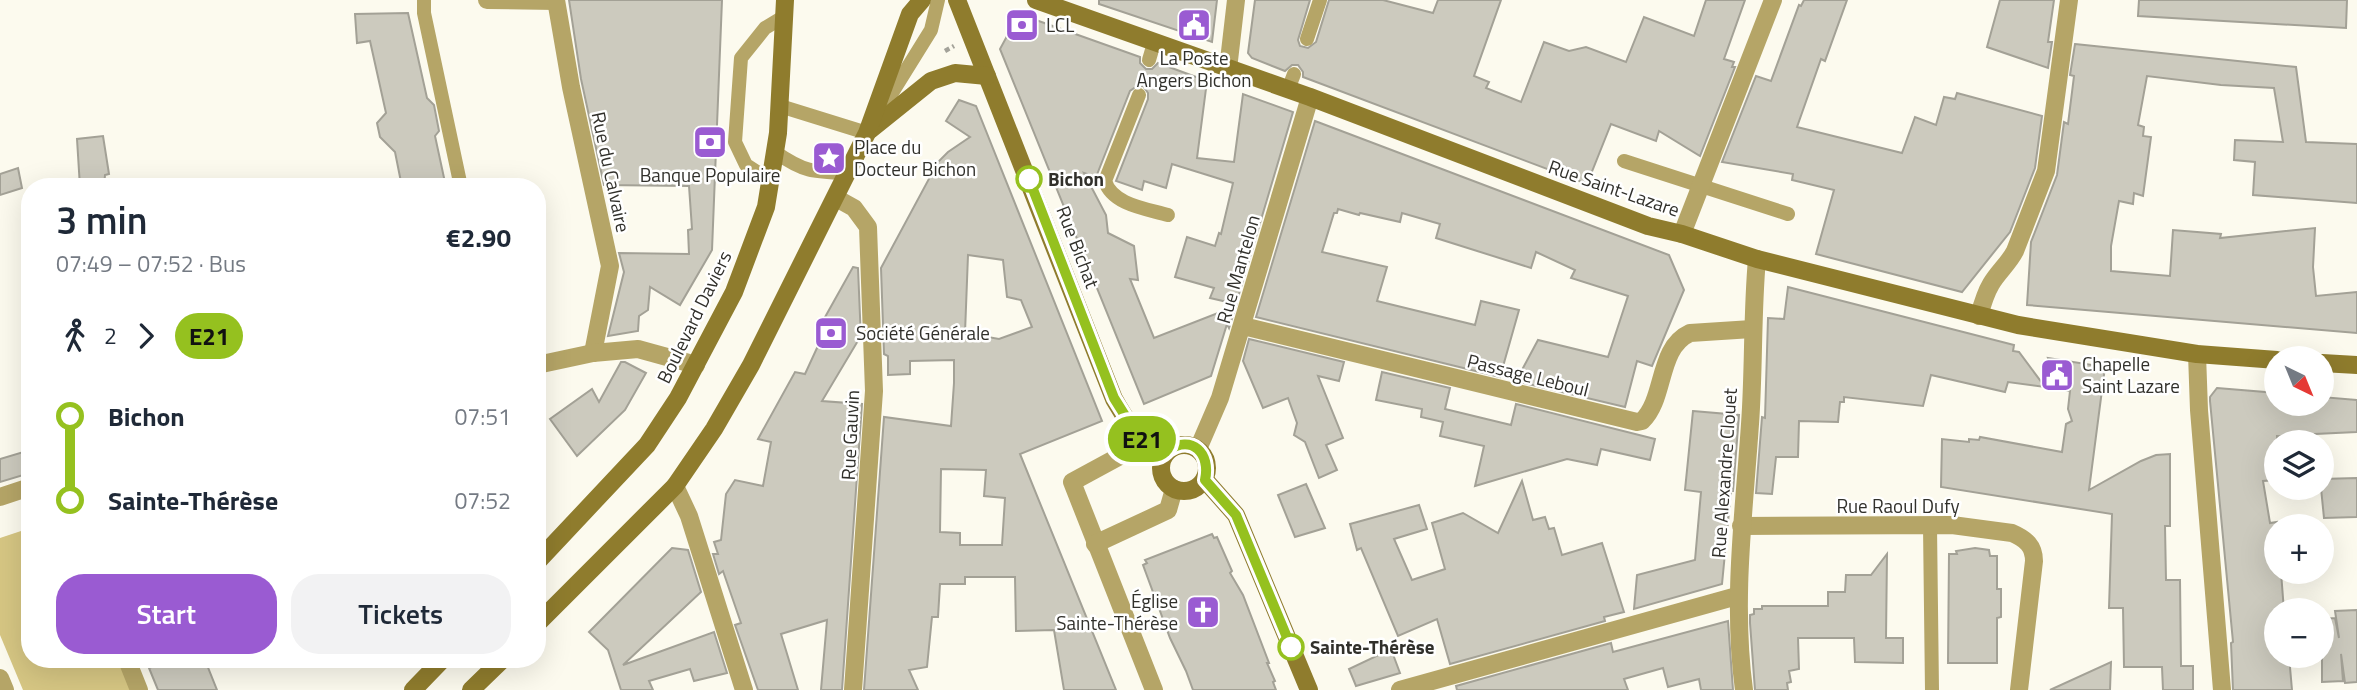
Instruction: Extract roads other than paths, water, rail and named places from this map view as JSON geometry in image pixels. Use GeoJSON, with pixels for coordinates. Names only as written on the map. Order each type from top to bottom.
{"type":"FeatureCollection","features":[{"type":"Feature","properties":{"kind":"main road"},"geometry":{"type":"LineString","coordinates":[[546,615],[675,486],[714,429],[751,365],[836,198],[867,133],[910,15],[922,0]]}},
{"type":"Feature","properties":{"kind":"main road","name":"Rue Bichat"},"geometry":{"type":"LineString","coordinates":[[957,0],[1114,398],[1139,438],[1160,449]]}},
{"type":"Feature","properties":{"kind":"main road","name":"Rue Saint-Lazare"},"geometry":{"type":"LineString","coordinates":[[1036,0],[1228,69],[1291,82],[1310,97],[1648,226],[1682,234],[1757,259],[1979,317],[2197,354],[2264,359]]}},
{"type":"Feature","properties":{"kind":"main road","name":"Boulevard Daviers"},"geometry":{"type":"LineString","coordinates":[[546,553],[647,446],[678,398],[734,292],[766,207],[771,181],[780,106],[785,8]]}},
{"type":"Feature","properties":{"kind":"main road"},"geometry":{"type":"LineString","coordinates":[[867,133],[931,81],[955,73],[987,76]]}},
{"type":"Feature","properties":{"kind":"main road"},"geometry":{"type":"LineString","coordinates":[[2334,364],[2357,365]]}},
{"type":"Feature","properties":{"kind":"main road"},"geometry":{"type":"LineString","coordinates":[[1205,480],[1188,491],[1174,489],[1163,479],[1160,472],[1160,449],[1186,445],[1198,449],[1206,462],[1205,480],[1236,515],[1309,690]]}},
{"type":"Feature","properties":{"kind":"main road"},"geometry":{"type":"LineString","coordinates":[[413,690],[434,668]]}},
{"type":"Feature","properties":{"kind":"main road"},"geometry":{"type":"LineString","coordinates":[[471,690],[494,668]]}},
{"type":"Feature","properties":{"kind":"street"},"geometry":{"type":"LineString","coordinates":[[487,0],[556,0]]}},
{"type":"Feature","properties":{"kind":"street","name":"Rue du Calvaire"},"geometry":{"type":"LineString","coordinates":[[556,0],[571,87],[610,267],[593,353]]}},
{"type":"Feature","properties":{"kind":"street"},"geometry":{"type":"LineString","coordinates":[[1228,69],[1236,0]]}},
{"type":"Feature","properties":{"kind":"street"},"geometry":{"type":"LineString","coordinates":[[1682,234],[1773,0]]}},
{"type":"Feature","properties":{"kind":"street"},"geometry":{"type":"LineString","coordinates":[[1979,317],[1984,297],[1993,281],[2010,262],[2046,171],[2069,0]]}},
{"type":"Feature","properties":{"kind":"street","name":"Rue Mantelon"},"geometry":{"type":"LineString","coordinates":[[1198,449],[1220,398],[1243,326],[1310,97]]}},
{"type":"Feature","properties":{"kind":"street","name":"Rue Gauvin"},"geometry":{"type":"LineString","coordinates":[[836,198],[854,208],[868,228],[874,391],[853,690]]}},
{"type":"Feature","properties":{"kind":"street","name":"Rue Alexandre Clouet"},"geometry":{"type":"LineString","coordinates":[[1744,690],[1737,596],[1750,421],[1757,259]]}},
{"type":"Feature","properties":{"kind":"street","name":"Passage Leboul"},"geometry":{"type":"LineString","coordinates":[[1243,326],[1554,404],[1637,422],[1642,421],[1650,411],[1672,351],[1682,336],[1690,333],[1752,329]]}},
{"type":"Feature","properties":{"kind":"street"},"geometry":{"type":"LineString","coordinates":[[546,363],[593,353],[646,350],[696,365]]}},
{"type":"Feature","properties":{"kind":"street"},"geometry":{"type":"LineString","coordinates":[[2197,354],[2199,410],[2222,690]]}},
{"type":"Feature","properties":{"kind":"street"},"geometry":{"type":"LineString","coordinates":[[1154,690],[1072,482],[1131,450],[1160,449]]}},
{"type":"Feature","properties":{"kind":"street"},"geometry":{"type":"LineString","coordinates":[[675,486],[688,516],[744,690]]}},
{"type":"Feature","properties":{"kind":"street"},"geometry":{"type":"LineString","coordinates":[[1095,544],[1168,510],[1174,489]]}},
{"type":"Feature","properties":{"kind":"street"},"geometry":{"type":"LineString","coordinates":[[0,497],[21,490]]}},
{"type":"Feature","properties":{"kind":"street","name":"Rue Raoul Dufy"},"geometry":{"type":"LineString","coordinates":[[1741,526],[1952,525],[2012,533],[2032,548],[2034,561],[2019,690]]}},
{"type":"Feature","properties":{"kind":"street"},"geometry":{"type":"LineString","coordinates":[[1400,690],[1737,596]]}},
{"type":"Feature","properties":{"kind":"street"},"geometry":{"type":"LineString","coordinates":[[130,668],[139,690]]}},
{"type":"Feature","properties":{"kind":"street"},"geometry":{"type":"LineString","coordinates":[[0,678],[5,690]]}},
{"type":"Feature","properties":{"kind":"lane"},"geometry":{"type":"LineString","coordinates":[[424,0],[424,13],[459,178]]}},
{"type":"Feature","properties":{"kind":"lane"},"geometry":{"type":"LineString","coordinates":[[780,106],[867,133],[931,30],[938,0]]}},
{"type":"Feature","properties":{"kind":"lane"},"geometry":{"type":"LineString","coordinates":[[1307,39],[1320,0]]}},
{"type":"Feature","properties":{"kind":"lane"},"geometry":{"type":"LineString","coordinates":[[771,181],[746,165],[735,142],[741,58],[785,8]]}},
{"type":"Feature","properties":{"kind":"lane"},"geometry":{"type":"LineString","coordinates":[[1149,60],[1154,43]]}},
{"type":"Feature","properties":{"kind":"lane"},"geometry":{"type":"LineString","coordinates":[[1139,95],[1105,181],[1106,186],[1125,202],[1168,215]]}},
{"type":"Feature","properties":{"kind":"lane"},"geometry":{"type":"LineString","coordinates":[[775,152],[804,169],[848,173]]}},
{"type":"Feature","properties":{"kind":"lane"},"geometry":{"type":"LineString","coordinates":[[1624,161],[1788,214]]}},
{"type":"Feature","properties":{"kind":"lane"},"geometry":{"type":"LineString","coordinates":[[1930,526],[1932,690]]}},
{"type":"Feature","properties":{"kind":"place","name":"LCL"},"geometry":{"type":"Point","coordinates":[1022,25]}},
{"type":"Feature","properties":{"kind":"place","name":"La Poste Angers Bichon"},"geometry":{"type":"Point","coordinates":[1194,25]}},
{"type":"Feature","properties":{"kind":"place","name":"Banque Populaire"},"geometry":{"type":"Point","coordinates":[710,142]}},
{"type":"Feature","properties":{"kind":"place","name":"Place du Docteur Bichon"},"geometry":{"type":"Point","coordinates":[829,158]}},
{"type":"Feature","properties":{"kind":"place","name":"Bichon"},"geometry":{"type":"Point","coordinates":[1029,179]}},
{"type":"Feature","properties":{"kind":"place","name":"Société Générale"},"geometry":{"type":"Point","coordinates":[831,333]}},
{"type":"Feature","properties":{"kind":"place","name":"Chapelle Saint Lazare"},"geometry":{"type":"Point","coordinates":[2057,375]}},
{"type":"Feature","properties":{"kind":"place","name":"Église Sainte-Thérèse"},"geometry":{"type":"Point","coordinates":[1203,612]}},
{"type":"Feature","properties":{"kind":"place","name":"Sainte-Thérèse"},"geometry":{"type":"Point","coordinates":[1291,647]}}]}
